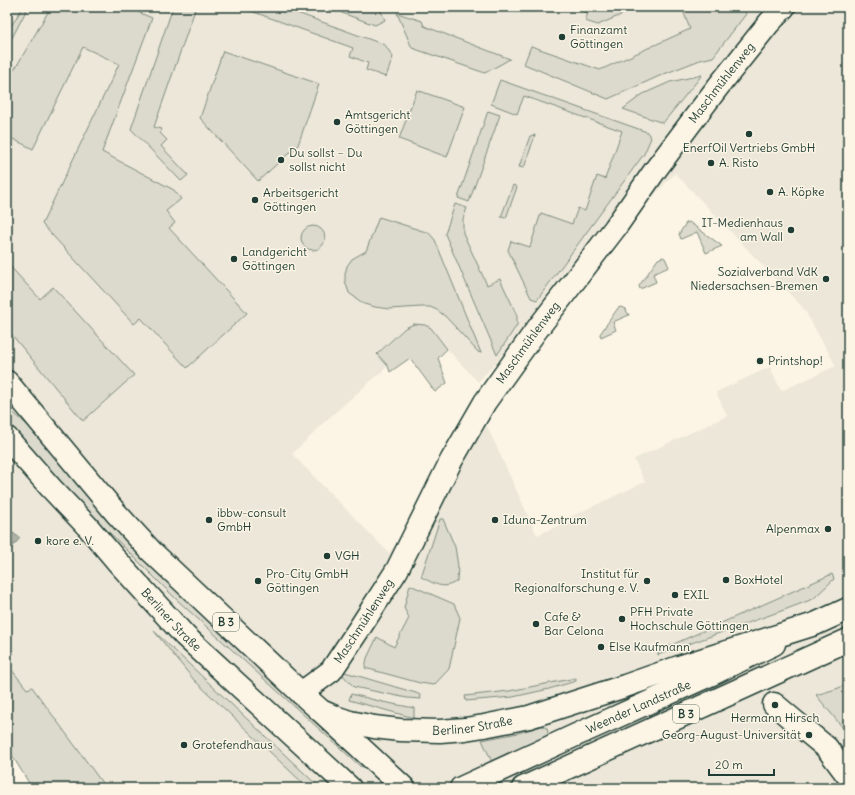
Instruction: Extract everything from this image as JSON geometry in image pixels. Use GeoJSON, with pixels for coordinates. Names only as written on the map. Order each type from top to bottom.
{"type":"FeatureCollection","features":[{"type":"Feature","properties":{"kind":"main road","name":"Maschmühlenweg"},"geometry":{"type":"LineString","coordinates":[[301,693],[331,671],[397,570],[451,461],[485,402],[535,332],[615,228],[656,169],[717,88],[769,23],[784,7]]}},
{"type":"Feature","properties":{"kind":"main road","name":"Berliner Straße"},"geometry":{"type":"LineString","coordinates":[[7,382],[116,513],[151,551],[404,788]]}},
{"type":"Feature","properties":{"kind":"main road","name":"Berliner Straße"},"geometry":{"type":"LineString","coordinates":[[7,438],[185,636],[350,788]]}},
{"type":"Feature","properties":{"kind":"main road","name":"Weender Landstraße"},"geometry":{"type":"LineString","coordinates":[[461,788],[712,674],[848,609]]}},
{"type":"Feature","properties":{"kind":"main road","name":"Weender Landstraße"},"geometry":{"type":"LineString","coordinates":[[529,717],[678,667],[815,624]]}},
{"type":"Feature","properties":{"kind":"main road","name":"B 3"},"geometry":{"type":"LineString","coordinates":[[523,788],[848,640]]}},
{"type":"Feature","properties":{"kind":"main road"},"geometry":{"type":"LineString","coordinates":[[774,704],[827,748],[848,776]]}},
{"type":"Feature","properties":{"kind":"main road","name":"Berliner Straße"},"geometry":{"type":"LineString","coordinates":[[321,711],[335,717],[374,727],[430,731],[466,729],[529,717]]}},
{"type":"Feature","properties":{"kind":"shaded area"},"geometry":{"type":"Polygon","coordinates":[[[7,7],[848,7],[848,788],[99,788],[103,784],[32,687],[27,690],[7,664],[7,553],[20,538],[7,529],[7,7]],[[675,173],[478,382],[447,349],[431,328],[405,328],[377,353],[388,366],[321,425],[292,454],[389,553],[487,426],[537,535],[572,520],[570,517],[645,482],[634,459],[727,416],[716,392],[770,367],[781,391],[836,366],[804,309],[675,173]]]}},
{"type":"Feature","properties":{"kind":"shaded area"},"geometry":{"type":"Polygon","coordinates":[[[23,7],[28,7],[13,36],[7,44],[7,33],[23,7]]]}},
{"type":"Feature","properties":{"kind":"shaded area"},"geometry":{"type":"Polygon","coordinates":[[[51,7],[126,7],[152,18],[102,152],[174,190],[181,199],[166,211],[175,223],[169,228],[247,313],[187,368],[141,318],[134,324],[42,224],[119,64],[83,47],[33,149],[7,136],[7,78],[16,67],[51,7]]]}},
{"type":"Feature","properties":{"kind":"shaded area"},"geometry":{"type":"Polygon","coordinates":[[[173,7],[196,7],[154,127],[162,129],[160,133],[167,140],[161,146],[188,175],[181,181],[131,129],[173,7]]]}},
{"type":"Feature","properties":{"kind":"shaded area"},"geometry":{"type":"Polygon","coordinates":[[[240,7],[281,7],[385,45],[393,57],[386,77],[366,70],[368,63],[350,56],[353,48],[240,7]]]}},
{"type":"Feature","properties":{"kind":"shaded area"},"geometry":{"type":"Polygon","coordinates":[[[340,7],[379,7],[385,20],[375,25],[342,13],[340,7]]]}},
{"type":"Feature","properties":{"kind":"shaded area"},"geometry":{"type":"Polygon","coordinates":[[[572,7],[639,7],[598,25],[585,21],[588,13],[572,7]]]}},
{"type":"Feature","properties":{"kind":"shaded area"},"geometry":{"type":"Polygon","coordinates":[[[678,7],[743,7],[746,14],[713,57],[700,60],[664,74],[608,99],[524,64],[531,46],[600,70],[690,29],[682,8],[678,7]]]}},
{"type":"Feature","properties":{"kind":"shaded area"},"geometry":{"type":"Polygon","coordinates":[[[397,13],[422,21],[424,26],[510,59],[485,73],[412,48],[397,13]]]}},
{"type":"Feature","properties":{"kind":"shaded area"},"geometry":{"type":"Polygon","coordinates":[[[223,51],[319,84],[298,145],[258,181],[200,118],[223,51]]]}},
{"type":"Feature","properties":{"kind":"shaded area"},"geometry":{"type":"Polygon","coordinates":[[[702,75],[663,123],[623,109],[643,94],[670,82],[702,75]]]}},
{"type":"Feature","properties":{"kind":"shaded area"},"geometry":{"type":"Polygon","coordinates":[[[500,80],[647,132],[651,138],[644,154],[537,300],[531,298],[508,250],[511,241],[530,247],[541,213],[572,224],[578,208],[585,211],[597,176],[605,179],[622,131],[524,96],[517,114],[491,104],[500,80]]]}},
{"type":"Feature","properties":{"kind":"shaded area"},"geometry":{"type":"Polygon","coordinates":[[[417,90],[465,107],[447,157],[399,139],[417,90]]]}},
{"type":"Feature","properties":{"kind":"shaded area"},"geometry":{"type":"Polygon","coordinates":[[[488,111],[500,115],[469,202],[458,198],[488,111]]]}},
{"type":"Feature","properties":{"kind":"shaded area"},"geometry":{"type":"Polygon","coordinates":[[[535,135],[524,168],[519,167],[530,136],[535,135]]]}},
{"type":"Feature","properties":{"kind":"shaded area"},"geometry":{"type":"Polygon","coordinates":[[[513,185],[517,187],[506,218],[501,217],[513,185]]]}},
{"type":"Feature","properties":{"kind":"shaded area"},"geometry":{"type":"Polygon","coordinates":[[[455,204],[467,208],[463,219],[463,233],[487,285],[500,279],[517,315],[517,325],[497,355],[445,234],[455,204]]]}},
{"type":"Feature","properties":{"kind":"shaded area"},"geometry":{"type":"Polygon","coordinates":[[[379,217],[429,233],[435,240],[481,353],[478,352],[446,317],[437,310],[430,307],[389,309],[375,307],[364,304],[349,293],[345,281],[347,266],[352,259],[366,251],[379,217]]]}},
{"type":"Feature","properties":{"kind":"shaded area"},"geometry":{"type":"Polygon","coordinates":[[[689,222],[722,246],[706,253],[697,232],[681,239],[679,234],[686,223],[689,222]]]}},
{"type":"Feature","properties":{"kind":"shaded area"},"geometry":{"type":"Polygon","coordinates":[[[313,226],[322,229],[325,238],[322,247],[313,250],[304,247],[301,238],[304,229],[313,226]]]}},
{"type":"Feature","properties":{"kind":"shaded area"},"geometry":{"type":"Polygon","coordinates":[[[663,257],[665,258],[669,267],[653,274],[656,282],[640,289],[639,286],[658,259],[663,257]]]}},
{"type":"Feature","properties":{"kind":"shaded area"},"geometry":{"type":"Polygon","coordinates":[[[7,263],[40,299],[53,287],[134,375],[83,421],[7,329],[7,263]]]}},
{"type":"Feature","properties":{"kind":"shaded area"},"geometry":{"type":"Polygon","coordinates":[[[621,307],[625,309],[629,315],[613,322],[616,330],[601,337],[600,334],[618,308],[621,307]]]}},
{"type":"Feature","properties":{"kind":"shaded area"},"geometry":{"type":"Polygon","coordinates":[[[414,324],[425,325],[431,328],[447,349],[438,358],[447,383],[435,392],[410,358],[390,372],[388,366],[377,354],[405,328],[414,324]]]}},
{"type":"Feature","properties":{"kind":"shaded area"},"geometry":{"type":"Polygon","coordinates":[[[7,407],[43,439],[148,563],[201,614],[364,763],[361,767],[176,599],[95,518],[30,449],[7,422],[7,407]]]}},
{"type":"Feature","properties":{"kind":"shaded area"},"geometry":{"type":"Polygon","coordinates":[[[440,519],[443,519],[455,547],[458,566],[457,581],[443,586],[434,584],[421,577],[440,519]]]}},
{"type":"Feature","properties":{"kind":"shaded area"},"geometry":{"type":"Polygon","coordinates":[[[7,529],[20,538],[7,553],[7,529]]]}},
{"type":"Feature","properties":{"kind":"shaded area"},"geometry":{"type":"Polygon","coordinates":[[[832,574],[834,579],[813,599],[658,655],[658,651],[832,574]]]}},
{"type":"Feature","properties":{"kind":"shaded area"},"geometry":{"type":"Polygon","coordinates":[[[410,585],[454,604],[460,618],[449,669],[434,685],[420,683],[365,668],[367,658],[377,637],[394,647],[409,618],[404,608],[410,585]]]}},
{"type":"Feature","properties":{"kind":"shaded area"},"geometry":{"type":"Polygon","coordinates":[[[154,631],[320,788],[308,788],[194,680],[154,631]]]}},
{"type":"Feature","properties":{"kind":"shaded area"},"geometry":{"type":"Polygon","coordinates":[[[7,664],[27,689],[32,687],[103,784],[99,788],[32,788],[7,747],[7,664]]]}},
{"type":"Feature","properties":{"kind":"shaded area"},"geometry":{"type":"Polygon","coordinates":[[[338,670],[416,693],[420,695],[421,699],[407,698],[354,687],[338,670]]]}},
{"type":"Feature","properties":{"kind":"shaded area"},"geometry":{"type":"Polygon","coordinates":[[[576,678],[576,681],[513,697],[466,701],[465,696],[509,691],[576,678]]]}},
{"type":"Feature","properties":{"kind":"shaded area"},"geometry":{"type":"Polygon","coordinates":[[[848,684],[848,734],[816,695],[848,684]]]}},
{"type":"Feature","properties":{"kind":"shaded area"},"geometry":{"type":"Polygon","coordinates":[[[351,694],[414,708],[414,718],[349,700],[351,694]]]}},
{"type":"Feature","properties":{"kind":"shaded area"},"geometry":{"type":"Polygon","coordinates":[[[542,726],[547,728],[547,737],[492,762],[482,740],[518,733],[542,726]]]}},
{"type":"Feature","properties":{"kind":"place","name":"Finanzamt Göttingen"},"geometry":{"type":"Point","coordinates":[562,37]}},
{"type":"Feature","properties":{"kind":"place","name":"Amtsgericht Göttingen"},"geometry":{"type":"Point","coordinates":[337,122]}},
{"type":"Feature","properties":{"kind":"place","name":"EnerfOil Vertriebs GmbH"},"geometry":{"type":"Point","coordinates":[749,134]}},
{"type":"Feature","properties":{"kind":"place","name":"Du sollst – Du sollst nicht"},"geometry":{"type":"Point","coordinates":[281,160]}},
{"type":"Feature","properties":{"kind":"place","name":"A. Risto"},"geometry":{"type":"Point","coordinates":[711,163]}},
{"type":"Feature","properties":{"kind":"place","name":"A. Köpke"},"geometry":{"type":"Point","coordinates":[770,192]}},
{"type":"Feature","properties":{"kind":"place","name":"Arbeitsgericht Göttingen"},"geometry":{"type":"Point","coordinates":[255,200]}},
{"type":"Feature","properties":{"kind":"place","name":"IT-Medienhaus am Wall"},"geometry":{"type":"Point","coordinates":[791,230]}},
{"type":"Feature","properties":{"kind":"place","name":"Landgericht Göttingen"},"geometry":{"type":"Point","coordinates":[234,259]}},
{"type":"Feature","properties":{"kind":"place","name":"Sozialverband VdK Niedersachsen-Bremen"},"geometry":{"type":"Point","coordinates":[826,279]}},
{"type":"Feature","properties":{"kind":"place","name":"Printshop!"},"geometry":{"type":"Point","coordinates":[760,361]}},
{"type":"Feature","properties":{"kind":"place","name":"ibbw-consult GmbH"},"geometry":{"type":"Point","coordinates":[209,520]}},
{"type":"Feature","properties":{"kind":"place","name":"Iduna-Zentrum"},"geometry":{"type":"Point","coordinates":[495,520]}},
{"type":"Feature","properties":{"kind":"place","name":"Alpenmax"},"geometry":{"type":"Point","coordinates":[828,529]}},
{"type":"Feature","properties":{"kind":"place","name":"kore e. V."},"geometry":{"type":"Point","coordinates":[38,541]}},
{"type":"Feature","properties":{"kind":"place","name":"VGH"},"geometry":{"type":"Point","coordinates":[327,556]}},
{"type":"Feature","properties":{"kind":"place","name":"BoxHotel"},"geometry":{"type":"Point","coordinates":[726,580]}},
{"type":"Feature","properties":{"kind":"place","name":"Pro-City GmbH Göttingen"},"geometry":{"type":"Point","coordinates":[258,581]}},
{"type":"Feature","properties":{"kind":"place","name":"Institut für Regionalforschung e. V."},"geometry":{"type":"Point","coordinates":[647,581]}},
{"type":"Feature","properties":{"kind":"place","name":"EXIL"},"geometry":{"type":"Point","coordinates":[675,595]}},
{"type":"Feature","properties":{"kind":"place","name":"PFH Private Hochschule Göttingen"},"geometry":{"type":"Point","coordinates":[622,619]}},
{"type":"Feature","properties":{"kind":"place","name":"Cafe & Bar Celona"},"geometry":{"type":"Point","coordinates":[536,624]}},
{"type":"Feature","properties":{"kind":"place","name":"Else Kaufmann"},"geometry":{"type":"Point","coordinates":[601,647]}},
{"type":"Feature","properties":{"kind":"place","name":"Hermann Hirsch"},"geometry":{"type":"Point","coordinates":[775,705]}},
{"type":"Feature","properties":{"kind":"place","name":"Georg-August-Universität"},"geometry":{"type":"Point","coordinates":[809,735]}},
{"type":"Feature","properties":{"kind":"place","name":"Grotefendhaus"},"geometry":{"type":"Point","coordinates":[184,745]}}]}
